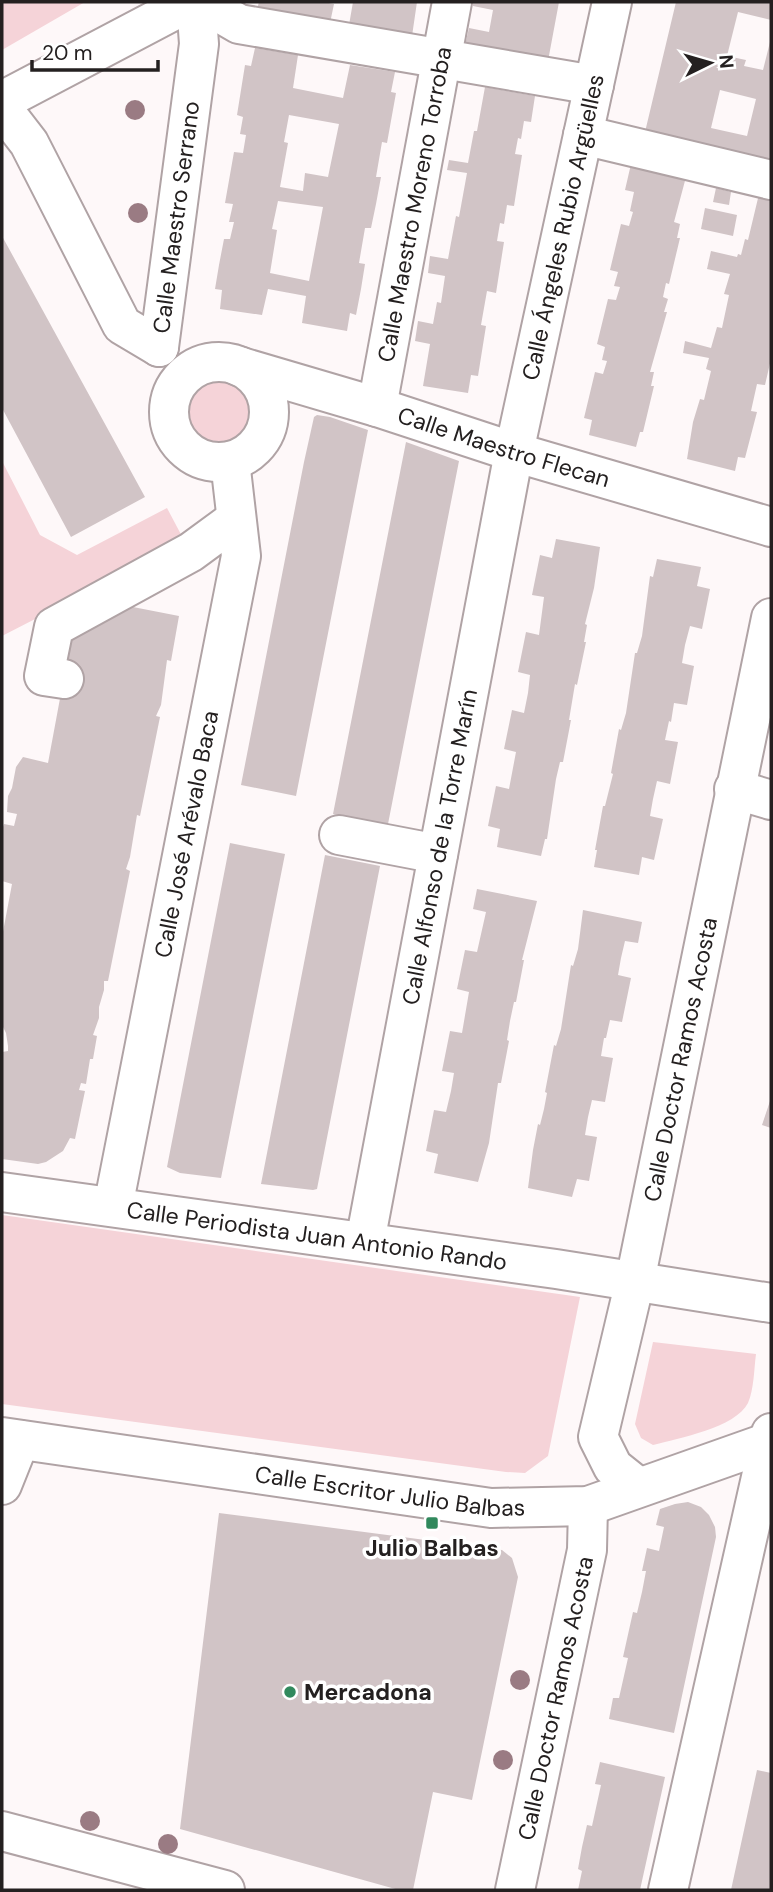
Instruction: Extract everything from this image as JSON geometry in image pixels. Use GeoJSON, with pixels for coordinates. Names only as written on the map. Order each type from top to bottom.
{"type":"FeatureCollection","features":[{"type":"Feature","properties":{"kind":"street"},"geometry":{"type":"LineString","coordinates":[[2,102],[190,2]]}},
{"type":"Feature","properties":{"kind":"street"},"geometry":{"type":"LineString","coordinates":[[199,2],[239,24],[594,85]]}},
{"type":"Feature","properties":{"kind":"street","name":"Calle Maestro Serrano"},"geometry":{"type":"LineString","coordinates":[[159,347],[199,44],[199,2]]}},
{"type":"Feature","properties":{"kind":"street","name":"Calle Maestro Moreno Torroba"},"geometry":{"type":"LineString","coordinates":[[377,407],[453,2]]}},
{"type":"Feature","properties":{"kind":"street","name":"Calle Ángeles Rubio Argüelles"},"geometry":{"type":"LineString","coordinates":[[514,452],[612,2]]}},
{"type":"Feature","properties":{"kind":"street"},"geometry":{"type":"LineString","coordinates":[[2,108],[29,143],[122,325],[159,347],[178,384]]}},
{"type":"Feature","properties":{"kind":"street"},"geometry":{"type":"LineString","coordinates":[[583,135],[771,180]]}},
{"type":"Feature","properties":{"kind":"street"},"geometry":{"type":"LineString","coordinates":[[222,362],[238,366],[262,387],[268,402],[268,421],[262,438],[250,453],[230,461],[214,462],[198,458],[184,448],[174,434],[169,417],[171,400],[178,384],[194,368],[202,364],[222,362]]}},
{"type":"Feature","properties":{"kind":"street","name":"Calle Maestro Flecan"},"geometry":{"type":"LineString","coordinates":[[238,366],[377,407],[514,452],[771,527]]}},
{"type":"Feature","properties":{"kind":"street","name":"Calle Alfonso de la Torre Marín"},"geometry":{"type":"LineString","coordinates":[[365,1242],[514,452]]}},
{"type":"Feature","properties":{"kind":"street","name":"Calle José Arévalo Baca"},"geometry":{"type":"LineString","coordinates":[[113,1207],[241,556],[230,461]]}},
{"type":"Feature","properties":{"kind":"street"},"geometry":{"type":"LineString","coordinates":[[64,679],[44,676],[54,627],[191,552],[236,519]]}},
{"type":"Feature","properties":{"kind":"street","name":"Calle Doctor Ramos Acosta"},"geometry":{"type":"LineString","coordinates":[[638,1487],[613,1467],[598,1437],[635,1281],[771,618]]}},
{"type":"Feature","properties":{"kind":"street"},"geometry":{"type":"LineString","coordinates":[[734,789],[771,800]]}},
{"type":"Feature","properties":{"kind":"street"},"geometry":{"type":"LineString","coordinates":[[339,835],[438,854]]}},
{"type":"Feature","properties":{"kind":"street","name":"Calle Periodista Juan Antonio Rando"},"geometry":{"type":"LineString","coordinates":[[2,1192],[365,1242],[771,1303]]}},
{"type":"Feature","properties":{"kind":"street"},"geometry":{"type":"LineString","coordinates":[[668,1890],[770,1437]]}},
{"type":"Feature","properties":{"kind":"street","name":"Calle Escritor Julio Balbas"},"geometry":{"type":"LineString","coordinates":[[11,1438],[491,1508],[588,1506],[770,1437]]}},
{"type":"Feature","properties":{"kind":"street"},"geometry":{"type":"LineString","coordinates":[[2,1485],[11,1438]]}},
{"type":"Feature","properties":{"kind":"street","name":"Calle Doctor Ramos Acosta"},"geometry":{"type":"LineString","coordinates":[[515,1890],[587,1550],[588,1506]]}},
{"type":"Feature","properties":{"kind":"street"},"geometry":{"type":"LineString","coordinates":[[2,1831],[225,1890]]}},
{"type":"Feature","properties":{"kind":"shaded area"},"geometry":{"type":"Polygon","coordinates":[[[2,2],[85,2],[2,50],[2,2]]]}},
{"type":"Feature","properties":{"kind":"shaded area"},"geometry":{"type":"Polygon","coordinates":[[[220,381],[232,383],[242,390],[249,400],[249,424],[242,434],[232,441],[220,443],[208,441],[198,434],[191,424],[189,412],[191,400],[198,390],[208,383],[220,381]]]}},
{"type":"Feature","properties":{"kind":"shaded area"},"geometry":{"type":"Polygon","coordinates":[[[2,461],[40,535],[77,555],[167,508],[185,542],[2,636],[2,461]]]}},
{"type":"Feature","properties":{"kind":"shaded area"},"geometry":{"type":"Polygon","coordinates":[[[2,1215],[580,1297],[548,1456],[525,1473],[506,1472],[2,1404],[2,1215]]]}},
{"type":"Feature","properties":{"kind":"shaded area"},"geometry":{"type":"Polygon","coordinates":[[[653,1342],[756,1354],[748,1403],[731,1419],[705,1431],[653,1445],[641,1438],[635,1424],[653,1342]]]}},
{"type":"Feature","properties":{"kind":"building"},"geometry":{"type":"Polygon","coordinates":[[[259,2],[334,4],[330,23],[257,9],[259,2]]]}},
{"type":"Feature","properties":{"kind":"building"},"geometry":{"type":"Polygon","coordinates":[[[353,2],[417,2],[412,36],[349,25],[353,2]]]}},
{"type":"Feature","properties":{"kind":"building"},"geometry":{"type":"Polygon","coordinates":[[[473,2],[559,2],[548,61],[465,45],[469,28],[489,32],[493,10],[473,6],[473,2]]]}},
{"type":"Feature","properties":{"kind":"building"},"geometry":{"type":"Polygon","coordinates":[[[676,2],[771,2],[771,20],[738,12],[727,56],[746,60],[744,66],[763,70],[771,38],[771,162],[645,132],[676,2]],[[720,90],[711,128],[747,136],[756,99],[720,90]]]}},
{"type":"Feature","properties":{"kind":"building"},"geometry":{"type":"Polygon","coordinates":[[[255,48],[298,55],[293,88],[343,98],[350,65],[395,72],[391,92],[396,93],[387,143],[382,142],[376,177],[381,177],[376,204],[371,228],[365,228],[359,263],[365,264],[361,289],[356,315],[350,313],[347,331],[302,323],[306,296],[268,289],[262,315],[220,309],[222,290],[215,289],[224,239],[230,239],[234,222],[229,222],[233,204],[225,203],[234,152],[243,153],[246,135],[240,134],[243,117],[237,115],[245,65],[251,66],[255,48]],[[289,115],[284,142],[288,143],[280,187],[303,191],[305,173],[328,177],[339,124],[289,115]],[[278,201],[272,229],[277,230],[270,273],[309,281],[323,207],[278,201]]]}},
{"type":"Feature","properties":{"kind":"building"},"geometry":{"type":"Polygon","coordinates":[[[485,87],[535,96],[531,122],[524,121],[521,139],[518,138],[515,154],[522,155],[514,206],[507,205],[504,224],[500,223],[497,241],[504,242],[496,293],[487,291],[481,325],[486,326],[478,376],[471,375],[468,393],[423,386],[430,344],[415,341],[418,321],[433,324],[437,302],[441,303],[445,276],[428,273],[430,256],[448,259],[456,216],[459,217],[467,173],[447,170],[449,160],[468,163],[485,87]]]}},
{"type":"Feature","properties":{"kind":"building"},"geometry":{"type":"Polygon","coordinates":[[[631,164],[686,177],[674,222],[680,224],[677,238],[680,238],[669,284],[666,283],[663,297],[668,299],[664,312],[667,312],[650,372],[654,372],[651,386],[654,386],[643,432],[640,432],[636,447],[589,435],[592,420],[584,418],[595,372],[603,374],[607,361],[602,360],[605,347],[597,344],[608,299],[616,300],[620,287],[614,286],[618,272],[610,270],[621,224],[629,226],[633,212],[630,211],[634,192],[625,190],[631,164]]]}},
{"type":"Feature","properties":{"kind":"building"},"geometry":{"type":"Polygon","coordinates":[[[716,188],[731,192],[729,205],[713,202],[716,188]]]}},
{"type":"Feature","properties":{"kind":"building"},"geometry":{"type":"Polygon","coordinates":[[[759,194],[771,197],[771,359],[765,385],[757,384],[751,411],[757,412],[745,458],[738,457],[735,471],[687,459],[693,422],[700,399],[704,400],[711,371],[706,369],[709,358],[683,353],[685,341],[711,348],[717,327],[722,328],[729,295],[724,294],[730,274],[707,269],[711,251],[737,257],[738,254],[741,255],[745,239],[748,240],[759,194]]]}},
{"type":"Feature","properties":{"kind":"building"},"geometry":{"type":"Polygon","coordinates":[[[705,208],[737,215],[733,236],[701,229],[705,208]]]}},
{"type":"Feature","properties":{"kind":"building"},"geometry":{"type":"Polygon","coordinates":[[[2,236],[145,497],[71,537],[2,408],[2,236]]]}},
{"type":"Feature","properties":{"kind":"building"},"geometry":{"type":"Polygon","coordinates":[[[317,415],[368,430],[296,796],[241,785],[304,462],[314,417],[317,415]]]}},
{"type":"Feature","properties":{"kind":"building"},"geometry":{"type":"Polygon","coordinates":[[[406,442],[459,461],[388,824],[333,814],[406,442]]]}},
{"type":"Feature","properties":{"kind":"building"},"geometry":{"type":"Polygon","coordinates":[[[556,539],[600,547],[585,624],[586,642],[577,685],[575,684],[563,762],[560,762],[556,779],[547,839],[541,856],[497,847],[500,829],[488,826],[496,786],[509,789],[516,752],[504,749],[512,710],[524,713],[530,675],[518,672],[526,632],[539,635],[544,597],[532,595],[540,555],[552,558],[556,539]]]}},
{"type":"Feature","properties":{"kind":"building"},"geometry":{"type":"Polygon","coordinates":[[[657,559],[701,567],[697,586],[710,589],[702,629],[690,626],[685,645],[682,663],[694,666],[687,705],[674,703],[665,740],[678,742],[670,784],[657,781],[653,799],[650,816],[663,819],[654,860],[642,857],[639,875],[594,867],[603,806],[613,774],[611,773],[619,729],[621,730],[626,713],[635,653],[642,636],[650,576],[653,577],[657,559]]]}},
{"type":"Feature","properties":{"kind":"building"},"geometry":{"type":"Polygon","coordinates":[[[130,602],[133,607],[179,616],[171,661],[167,660],[161,705],[156,716],[160,717],[140,816],[137,815],[126,869],[130,871],[108,981],[104,981],[99,1018],[93,1035],[97,1036],[93,1059],[90,1059],[86,1084],[81,1083],[79,1090],[85,1091],[75,1139],[70,1138],[63,1151],[46,1162],[38,1164],[2,1159],[2,1052],[8,1051],[8,1046],[2,1025],[2,937],[12,884],[2,881],[2,830],[4,824],[14,826],[17,814],[7,812],[8,796],[16,767],[23,757],[48,763],[72,634],[130,602]]]}},
{"type":"Feature","properties":{"kind":"building"},"geometry":{"type":"Polygon","coordinates":[[[230,843],[285,854],[221,1178],[180,1173],[167,1167],[230,843]]]}},
{"type":"Feature","properties":{"kind":"building"},"geometry":{"type":"Polygon","coordinates":[[[325,855],[380,866],[317,1189],[313,1190],[261,1184],[325,855]]]}},
{"type":"Feature","properties":{"kind":"building"},"geometry":{"type":"Polygon","coordinates":[[[477,889],[537,901],[522,960],[489,1143],[478,1182],[434,1173],[438,1154],[426,1151],[434,1110],[446,1112],[451,1091],[454,1073],[442,1071],[450,1031],[462,1033],[469,992],[457,989],[465,950],[477,952],[486,912],[473,909],[477,889]]]}},
{"type":"Feature","properties":{"kind":"building"},"geometry":{"type":"Polygon","coordinates":[[[583,910],[642,922],[638,943],[625,941],[621,958],[618,975],[631,978],[622,1022],[610,1020],[604,1038],[601,1056],[613,1058],[605,1102],[592,1100],[588,1117],[585,1135],[597,1137],[589,1181],[577,1179],[572,1197],[528,1188],[554,1045],[556,1046],[561,1029],[571,965],[573,966],[578,949],[583,910]]]}},
{"type":"Feature","properties":{"kind":"building"},"geometry":{"type":"Polygon","coordinates":[[[771,1098],[771,1128],[762,1125],[771,1098]]]}},
{"type":"Feature","properties":{"kind":"building"},"geometry":{"type":"Polygon","coordinates":[[[688,1502],[701,1507],[709,1515],[716,1537],[674,1733],[609,1719],[613,1698],[619,1698],[628,1658],[623,1657],[633,1612],[637,1613],[642,1592],[646,1571],[642,1571],[647,1548],[659,1551],[664,1527],[656,1525],[660,1509],[688,1502]]]}},
{"type":"Feature","properties":{"kind":"building"},"geometry":{"type":"Polygon","coordinates":[[[219,1513],[502,1550],[512,1558],[518,1577],[472,1800],[433,1792],[413,1890],[399,1890],[180,1829],[219,1513]]]}},
{"type":"Feature","properties":{"kind":"building"},"geometry":{"type":"Polygon","coordinates":[[[600,1762],[665,1777],[640,1890],[578,1890],[582,1871],[578,1869],[582,1847],[587,1825],[592,1826],[601,1785],[595,1784],[600,1762]]]}},
{"type":"Feature","properties":{"kind":"building"},"geometry":{"type":"Polygon","coordinates":[[[757,1770],[771,1773],[771,1890],[731,1890],[757,1770]]]}},
{"type":"Feature","properties":{"kind":"place","name":"Julio Balbas"},"geometry":{"type":"Point","coordinates":[432,1523]}},
{"type":"Feature","properties":{"kind":"place","name":"Mercadona"},"geometry":{"type":"Point","coordinates":[290,1692]}}]}
